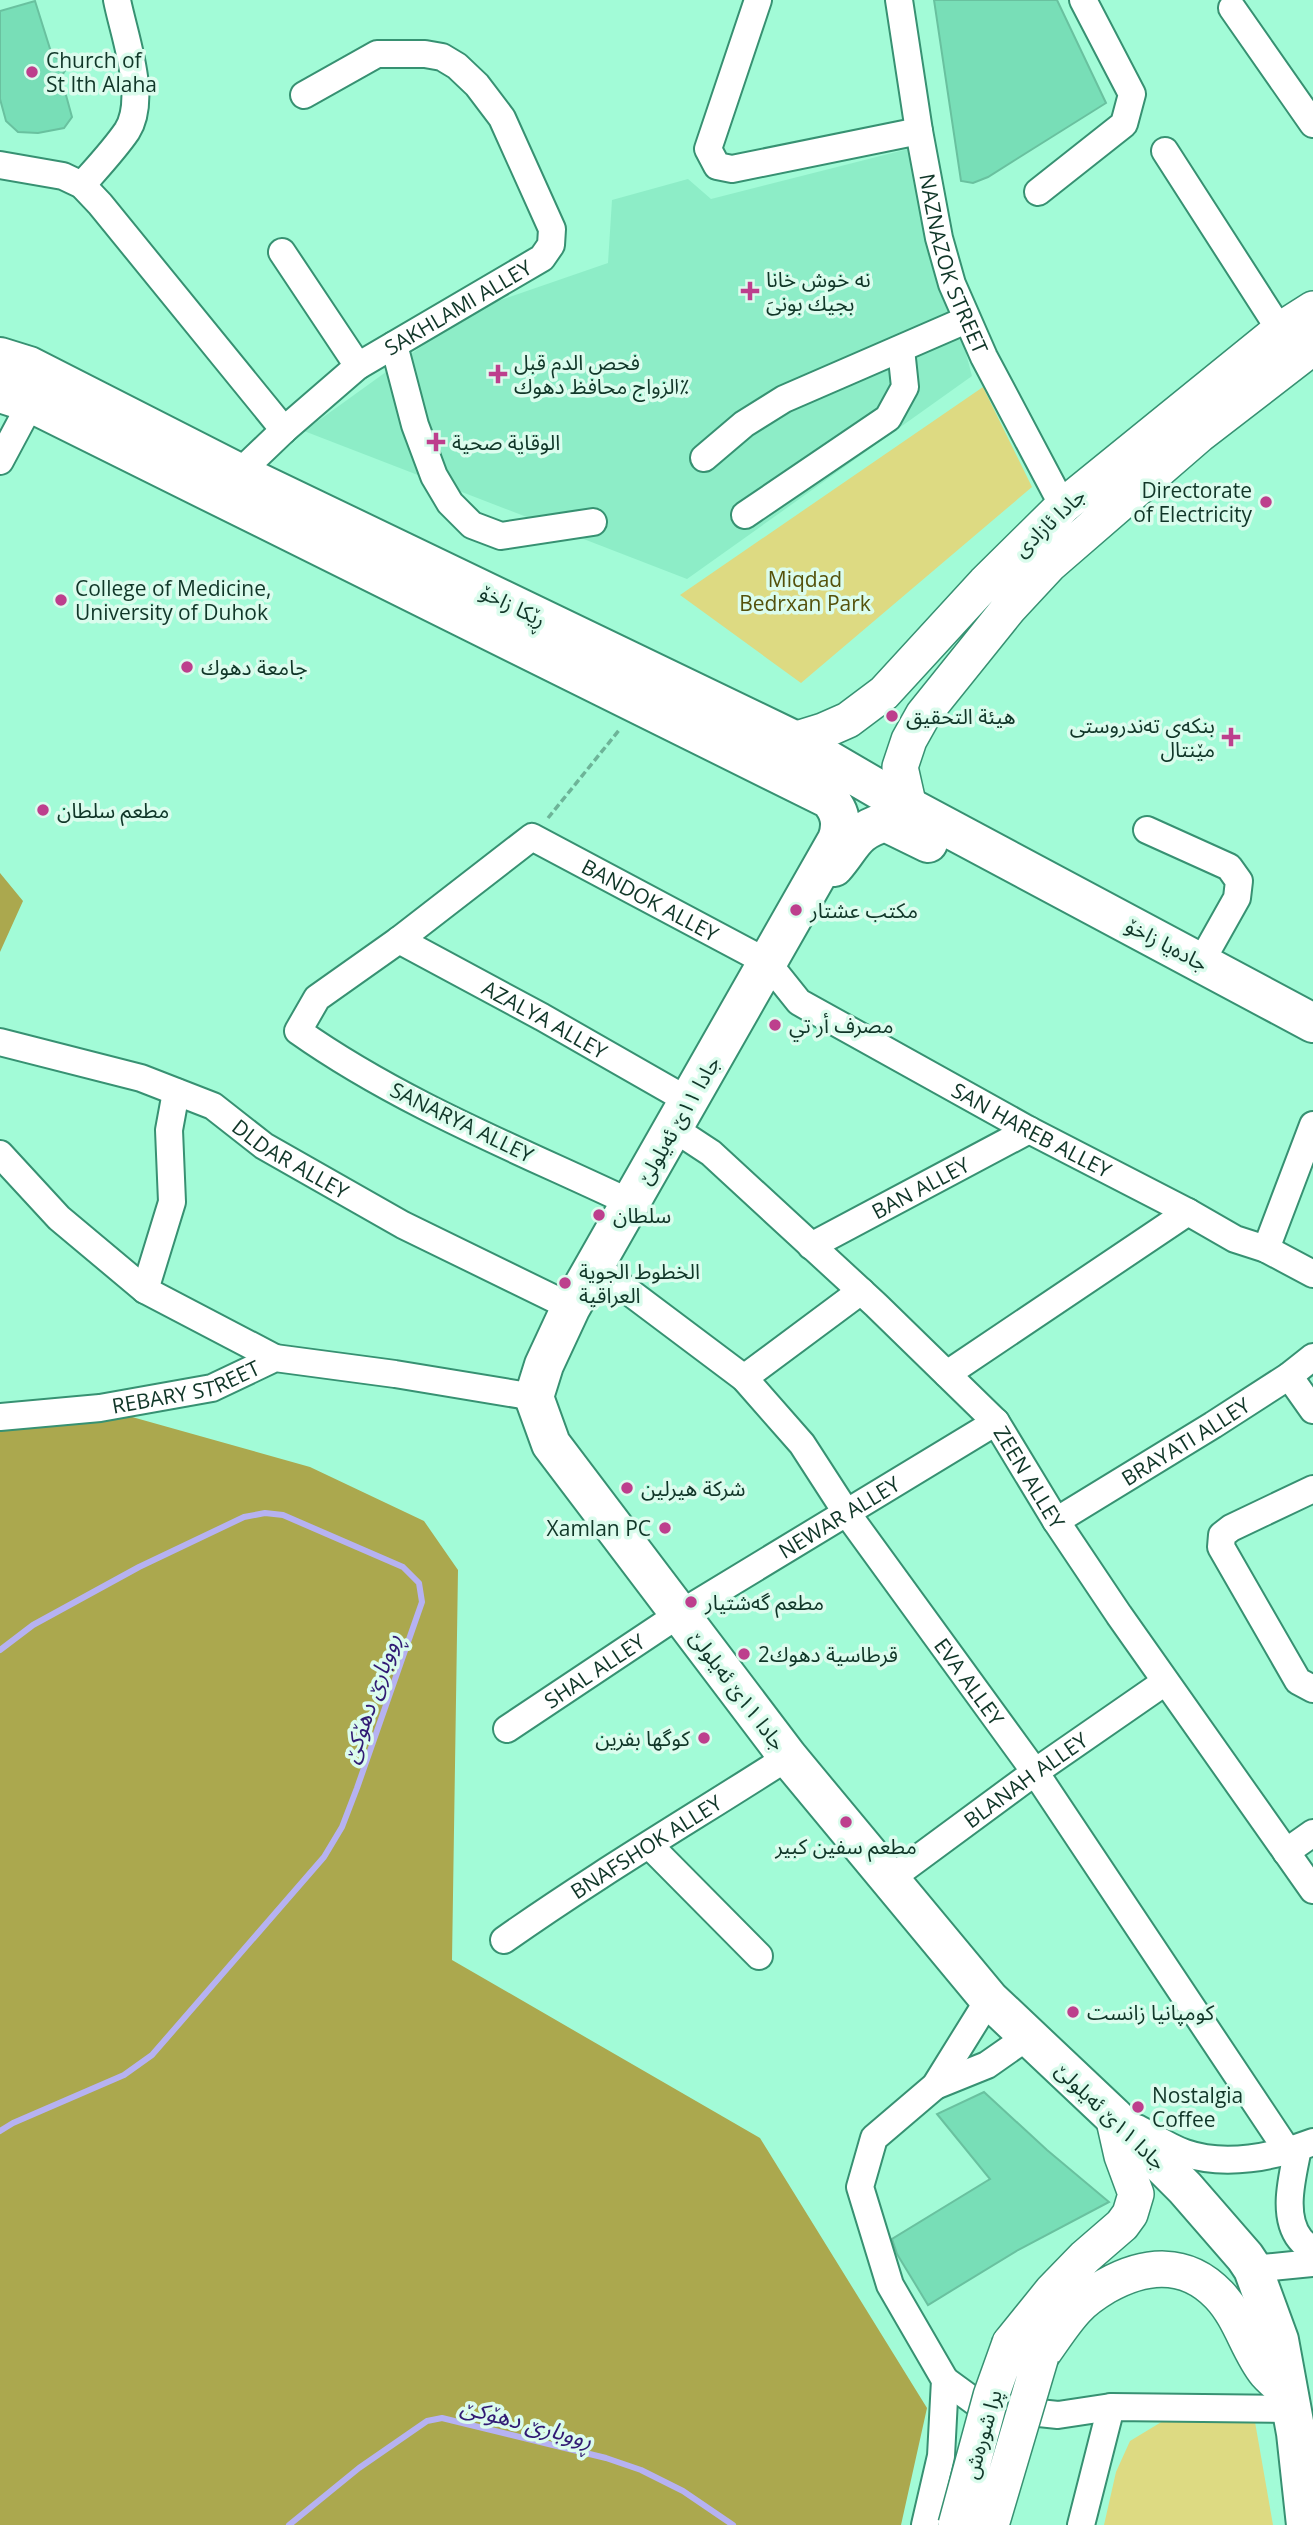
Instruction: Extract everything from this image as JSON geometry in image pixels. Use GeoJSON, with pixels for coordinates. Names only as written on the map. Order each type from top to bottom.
{"type":"FeatureCollection","features":[{"type":"Feature","properties":{"kind":"highway","name":"ڕێکا زاخۆ"},"geometry":{"type":"LineString","coordinates":[[0,357],[29,366],[239,473],[794,740],[909,807],[1020,866]]}},
{"type":"Feature","properties":{"kind":"highway","name":"ڕێکا زاخۆ"},"geometry":{"type":"LineString","coordinates":[[15,398],[829,799]]}},
{"type":"Feature","properties":{"kind":"highway","name":"جادا ١١ێ ئه‌یلولێ"},"geometry":{"type":"LineString","coordinates":[[829,799],[839,813],[840,831],[571,1307],[544,1365],[534,1397],[551,1444],[788,1757],[989,1998],[1185,2188],[1253,2269],[1279,2340],[1291,2402],[1306,2525]]}},
{"type":"Feature","properties":{"kind":"highway"},"geometry":{"type":"LineString","coordinates":[[802,902],[836,865],[852,840],[865,830],[885,822],[968,861],[997,869],[1020,866]]}},
{"type":"Feature","properties":{"kind":"highway","name":"جادەیا زاخۆ"},"geometry":{"type":"LineString","coordinates":[[1020,866],[1313,1023]]}},
{"type":"Feature","properties":{"kind":"main road","name":"جادا ئازادی"},"geometry":{"type":"LineString","coordinates":[[794,740],[848,720],[884,693],[932,644],[985,583],[1063,506],[1280,330],[1313,309]]}},
{"type":"Feature","properties":{"kind":"main road","name":"جادا ئازادی"},"geometry":{"type":"LineString","coordinates":[[909,807],[900,767],[903,753],[923,715],[1009,608],[1049,565],[1199,435],[1313,346]]}},
{"type":"Feature","properties":{"kind":"main road"},"geometry":{"type":"LineString","coordinates":[[884,693],[887,703],[903,716],[923,715]]}},
{"type":"Feature","properties":{"kind":"main road"},"geometry":{"type":"LineString","coordinates":[[1025,2350],[1052,2291],[1122,2225],[1133,2208],[1136,2194],[1122,2156],[1113,2116]]}},
{"type":"Feature","properties":{"kind":"main road"},"geometry":{"type":"LineString","coordinates":[[1025,2350],[1101,2289],[1124,2276],[1168,2267],[1185,2271],[1202,2280],[1219,2295],[1235,2316],[1265,2372],[1291,2402]]}},
{"type":"Feature","properties":{"kind":"main road","name":"پرا شورەش"},"geometry":{"type":"LineString","coordinates":[[956,2525],[991,2396],[1025,2350]]}},
{"type":"Feature","properties":{"kind":"main road","name":"پرا شورەش"},"geometry":{"type":"LineString","coordinates":[[991,2525],[1025,2350]]}},
{"type":"Feature","properties":{"kind":"street"},"geometry":{"type":"LineString","coordinates":[[82,185],[128,130],[134,111],[136,93],[117,0]]}},
{"type":"Feature","properties":{"kind":"street"},"geometry":{"type":"LineString","coordinates":[[758,0],[708,149],[717,166],[732,169],[919,131]]}},
{"type":"Feature","properties":{"kind":"street","name":"NAZNAZOK STREET"},"geometry":{"type":"LineString","coordinates":[[899,0],[919,131],[939,238],[952,284],[966,320],[1063,506]]}},
{"type":"Feature","properties":{"kind":"street"},"geometry":{"type":"LineString","coordinates":[[1038,191],[1124,124],[1132,94],[1083,0]]}},
{"type":"Feature","properties":{"kind":"street"},"geometry":{"type":"LineString","coordinates":[[1232,8],[1313,124]]}},
{"type":"Feature","properties":{"kind":"street","name":"SAKHLAMI ALLEY"},"geometry":{"type":"LineString","coordinates":[[239,473],[358,366],[542,258],[551,245],[552,229],[502,118],[477,85],[457,66],[442,57],[425,54],[377,54],[304,95]]}},
{"type":"Feature","properties":{"kind":"street"},"geometry":{"type":"LineString","coordinates":[[1165,151],[1280,330]]}},
{"type":"Feature","properties":{"kind":"street"},"geometry":{"type":"LineString","coordinates":[[0,164],[63,176],[82,185],[284,430]]}},
{"type":"Feature","properties":{"kind":"street"},"geometry":{"type":"LineString","coordinates":[[282,252],[358,366]]}},
{"type":"Feature","properties":{"kind":"street"},"geometry":{"type":"LineString","coordinates":[[704,458],[744,424],[784,399],[966,320]]}},
{"type":"Feature","properties":{"kind":"street"},"geometry":{"type":"LineString","coordinates":[[394,345],[415,425],[434,476],[450,503],[472,525],[501,536],[593,522]]}},
{"type":"Feature","properties":{"kind":"street"},"geometry":{"type":"LineString","coordinates":[[745,515],[888,418],[905,387],[901,349]]}},
{"type":"Feature","properties":{"kind":"street"},"geometry":{"type":"LineString","coordinates":[[0,461],[15,398]]}},
{"type":"Feature","properties":{"kind":"street"},"geometry":{"type":"LineString","coordinates":[[1147,830],[1229,867],[1239,881],[1237,898],[1201,962]]}},
{"type":"Feature","properties":{"kind":"street"},"geometry":{"type":"LineString","coordinates":[[399,940],[532,837]]}},
{"type":"Feature","properties":{"kind":"street","name":"BANDOK ALLEY"},"geometry":{"type":"LineString","coordinates":[[532,837],[767,962]]}},
{"type":"Feature","properties":{"kind":"street","name":"SANARYA ALLEY"},"geometry":{"type":"LineString","coordinates":[[399,940],[317,998],[299,1031],[319,1046],[414,1100],[631,1203]]}},
{"type":"Feature","properties":{"kind":"street","name":"AZALYA ALLEY"},"geometry":{"type":"LineString","coordinates":[[399,940],[542,1017],[681,1114]]}},
{"type":"Feature","properties":{"kind":"street","name":"SAN HAREB ALLEY"},"geometry":{"type":"LineString","coordinates":[[767,962],[799,1002],[1029,1130],[1235,1239],[1266,1249],[1313,1274]]}},
{"type":"Feature","properties":{"kind":"street","name":"DLDAR ALLEY"},"geometry":{"type":"LineString","coordinates":[[0,1042],[141,1078],[213,1106],[264,1146],[403,1225],[571,1307]]}},
{"type":"Feature","properties":{"kind":"street"},"geometry":{"type":"LineString","coordinates":[[145,1290],[172,1202],[169,1130],[176,1092]]}},
{"type":"Feature","properties":{"kind":"street","name":"ZEEN ALLEY"},"geometry":{"type":"LineString","coordinates":[[681,1114],[711,1153],[861,1291],[996,1422],[1056,1521],[1165,1682],[1313,1890]]}},
{"type":"Feature","properties":{"kind":"street"},"geometry":{"type":"LineString","coordinates":[[1266,1249],[1313,1125]]}},
{"type":"Feature","properties":{"kind":"street","name":"BAN ALLEY"},"geometry":{"type":"LineString","coordinates":[[811,1246],[1029,1130]]}},
{"type":"Feature","properties":{"kind":"street"},"geometry":{"type":"LineString","coordinates":[[0,1154],[59,1218],[145,1290],[275,1358]]}},
{"type":"Feature","properties":{"kind":"street"},"geometry":{"type":"LineString","coordinates":[[947,1374],[1188,1212]]}},
{"type":"Feature","properties":{"kind":"street","name":"EVA ALLEY"},"geometry":{"type":"LineString","coordinates":[[595,1266],[744,1378],[802,1444],[846,1512],[1035,1772],[1300,2147]]}},
{"type":"Feature","properties":{"kind":"street"},"geometry":{"type":"LineString","coordinates":[[744,1378],[861,1291]]}},
{"type":"Feature","properties":{"kind":"street","name":"BRAYATI ALLEY"},"geometry":{"type":"LineString","coordinates":[[1056,1521],[1289,1376],[1313,1357]]}},
{"type":"Feature","properties":{"kind":"street","name":"REBARY STREET"},"geometry":{"type":"LineString","coordinates":[[0,1417],[100,1408],[212,1388],[275,1358],[534,1397]]}},
{"type":"Feature","properties":{"kind":"street"},"geometry":{"type":"LineString","coordinates":[[1289,1376],[1313,1409]]}},
{"type":"Feature","properties":{"kind":"street","name":"NEWAR ALLEY"},"geometry":{"type":"LineString","coordinates":[[681,1613],[996,1422]]}},
{"type":"Feature","properties":{"kind":"street"},"geometry":{"type":"LineString","coordinates":[[1313,1489],[1231,1528],[1222,1535],[1221,1547],[1298,1681],[1313,1689]]}},
{"type":"Feature","properties":{"kind":"street","name":"SHAL ALLEY"},"geometry":{"type":"LineString","coordinates":[[507,1729],[681,1613]]}},
{"type":"Feature","properties":{"kind":"street","name":"BLANAH ALLEY"},"geometry":{"type":"LineString","coordinates":[[890,1880],[1035,1772],[1165,1682]]}},
{"type":"Feature","properties":{"kind":"street","name":"BNAFSHOK ALLEY"},"geometry":{"type":"LineString","coordinates":[[505,1940],[567,1896],[788,1757]]}},
{"type":"Feature","properties":{"kind":"street"},"geometry":{"type":"LineString","coordinates":[[1286,1852],[1313,1833]]}},
{"type":"Feature","properties":{"kind":"street"},"geometry":{"type":"LineString","coordinates":[[650,1846],[759,1956]]}},
{"type":"Feature","properties":{"kind":"street"},"geometry":{"type":"LineString","coordinates":[[989,1998],[935,2086],[874,2138],[860,2187],[890,2286],[945,2380],[982,2407],[1058,2415],[1111,2407],[1291,2402]]}},
{"type":"Feature","properties":{"kind":"street"},"geometry":{"type":"LineString","coordinates":[[935,2086],[987,2065],[1027,2037]]}},
{"type":"Feature","properties":{"kind":"street"},"geometry":{"type":"LineString","coordinates":[[1113,2116],[1185,2153],[1212,2158],[1244,2159],[1300,2147],[1289,2194],[1291,2217],[1299,2239],[1313,2249]]}},
{"type":"Feature","properties":{"kind":"street"},"geometry":{"type":"LineString","coordinates":[[1253,2269],[1313,2263]]}},
{"type":"Feature","properties":{"kind":"street"},"geometry":{"type":"LineString","coordinates":[[925,2525],[941,2456],[945,2380]]}},
{"type":"Feature","properties":{"kind":"street"},"geometry":{"type":"LineString","coordinates":[[1081,2525],[1111,2407]]}},
{"type":"Feature","properties":{"kind":"path"},"geometry":{"type":"LineString","coordinates":[[532,837],[639,706]]}},
{"type":"Feature","properties":{"kind":"shaded area"},"geometry":{"type":"Polygon","coordinates":[[[912,148],[972,376],[687,579],[304,431],[472,310],[608,263],[612,200],[688,179],[711,199],[912,148]]]}},
{"type":"Feature","properties":{"kind":"shaded area"},"geometry":{"type":"Polygon","coordinates":[[[0,873],[23,901],[0,952],[0,873]]]}},
{"type":"Feature","properties":{"kind":"shaded area"},"geometry":{"type":"Polygon","coordinates":[[[100,1408],[310,1467],[424,1521],[458,1570],[452,1960],[760,2138],[927,2408],[901,2525],[0,2525],[0,1417],[100,1408]]]}},
{"type":"Feature","properties":{"kind":"green space","name":"Miqdad Bedrxan Park"},"geometry":{"type":"Polygon","coordinates":[[[983,387],[1032,487],[801,683],[680,595],[983,387]]]}},
{"type":"Feature","properties":{"kind":"green space"},"geometry":{"type":"Polygon","coordinates":[[[1163,2421],[1255,2422],[1273,2525],[1104,2525],[1116,2472],[1130,2441],[1163,2421]]]}},
{"type":"Feature","properties":{"kind":"building"},"geometry":{"type":"Polygon","coordinates":[[[934,0],[1057,0],[1106,103],[988,177],[973,183],[961,181],[934,0]]]}},
{"type":"Feature","properties":{"kind":"building","name":"Church of St Ith Alaha"},"geometry":{"type":"Polygon","coordinates":[[[35,1],[52,55],[68,66],[61,77],[72,117],[64,128],[38,133],[18,132],[6,121],[0,99],[0,11],[35,1]]]}},
{"type":"Feature","properties":{"kind":"building"},"geometry":{"type":"Polygon","coordinates":[[[984,2092],[1109,2202],[1018,2250],[928,2305],[897,2254],[892,2239],[990,2179],[937,2114],[984,2092]]]}},
{"type":"Feature","properties":{"kind":"waterway","name":"ڕووبارێ دهۆكێ"},"geometry":{"type":"LineString","coordinates":[[0,1650],[33,1625],[139,1567],[244,1517],[265,1513],[283,1515],[403,1567],[419,1583],[422,1602],[357,1788],[342,1827],[324,1857],[152,2055],[124,2075],[0,2131]]}},
{"type":"Feature","properties":{"kind":"waterway","name":"ڕووبارێ دهۆكێ"},"geometry":{"type":"LineString","coordinates":[[289,2525],[359,2468],[427,2421],[442,2418],[606,2458],[641,2470],[683,2491],[733,2525]]}},
{"type":"Feature","properties":{"kind":"place","name":"Church of St Ith Alaha"},"geometry":{"type":"Point","coordinates":[32,72]}},
{"type":"Feature","properties":{"kind":"place","name":"نه خوش خانا بجيك بونىَ"},"geometry":{"type":"Point","coordinates":[750,291]}},
{"type":"Feature","properties":{"kind":"place","name":"فحص الدم قبل الزواج محافظ دهوك٪"},"geometry":{"type":"Point","coordinates":[498,374]}},
{"type":"Feature","properties":{"kind":"place","name":"الوقایة صحیة"},"geometry":{"type":"Point","coordinates":[436,442]}},
{"type":"Feature","properties":{"kind":"place","name":"Directorate of Electricity"},"geometry":{"type":"Point","coordinates":[1266,502]}},
{"type":"Feature","properties":{"kind":"place","name":"College of Medicine, University of Duhok"},"geometry":{"type":"Point","coordinates":[61,600]}},
{"type":"Feature","properties":{"kind":"place","name":"جامعة دهوك"},"geometry":{"type":"Point","coordinates":[187,667]}},
{"type":"Feature","properties":{"kind":"place","name":"هيئة التحقيق"},"geometry":{"type":"Point","coordinates":[892,716]}},
{"type":"Feature","properties":{"kind":"place","name":"بنکەی تەندروستی مێنتال"},"geometry":{"type":"Point","coordinates":[1231,737]}},
{"type":"Feature","properties":{"kind":"place","name":"مطعم سلطان"},"geometry":{"type":"Point","coordinates":[43,810]}},
{"type":"Feature","properties":{"kind":"place","name":"مكتب عشتار"},"geometry":{"type":"Point","coordinates":[796,910]}},
{"type":"Feature","properties":{"kind":"place","name":"مصرف أر تي"},"geometry":{"type":"Point","coordinates":[775,1025]}},
{"type":"Feature","properties":{"kind":"place","name":"سلطان"},"geometry":{"type":"Point","coordinates":[599,1215]}},
{"type":"Feature","properties":{"kind":"place","name":"الخطوط الجوية العراقية"},"geometry":{"type":"Point","coordinates":[565,1283]}},
{"type":"Feature","properties":{"kind":"place","name":"شركة هيرلين"},"geometry":{"type":"Point","coordinates":[627,1488]}},
{"type":"Feature","properties":{"kind":"place","name":"Xamlan PC"},"geometry":{"type":"Point","coordinates":[665,1528]}},
{"type":"Feature","properties":{"kind":"place","name":"مطعم گەشتیار"},"geometry":{"type":"Point","coordinates":[691,1602]}},
{"type":"Feature","properties":{"kind":"place","name":"قرطاسية دهوك2"},"geometry":{"type":"Point","coordinates":[744,1654]}},
{"type":"Feature","properties":{"kind":"place","name":"كوگها بفرين"},"geometry":{"type":"Point","coordinates":[704,1738]}},
{"type":"Feature","properties":{"kind":"place","name":"مطعم سفين كبير"},"geometry":{"type":"Point","coordinates":[846,1822]}},
{"type":"Feature","properties":{"kind":"place","name":"كومپانيا زانست"},"geometry":{"type":"Point","coordinates":[1073,2012]}},
{"type":"Feature","properties":{"kind":"place","name":"Nostalgia Coffee"},"geometry":{"type":"Point","coordinates":[1138,2107]}}]}
